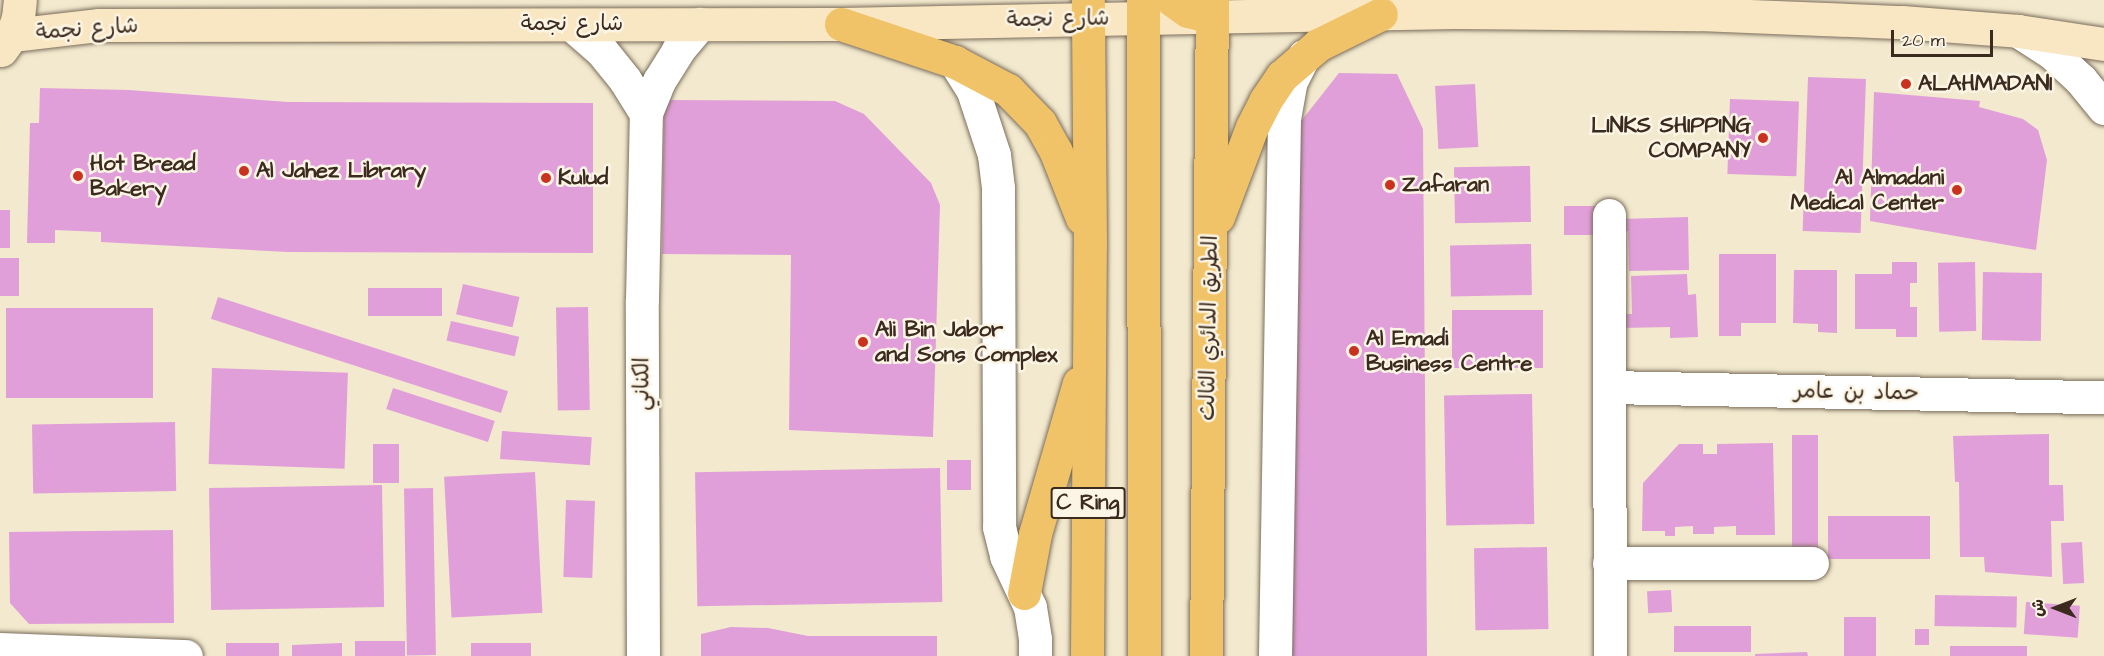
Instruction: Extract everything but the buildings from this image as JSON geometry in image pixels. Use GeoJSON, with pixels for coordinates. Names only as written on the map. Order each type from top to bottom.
{"type":"FeatureCollection","features":[{"type":"Feature","properties":{"kind":"highway"},"geometry":{"type":"LineString","coordinates":[[1172,0],[1188,11],[1212,8]]}},
{"type":"Feature","properties":{"kind":"highway","name":"الطريق الدائري الثالث"},"geometry":{"type":"LineString","coordinates":[[1206,656],[1212,8]]}},
{"type":"Feature","properties":{"kind":"highway","name":"C Ring"},"geometry":{"type":"LineString","coordinates":[[1087,656],[1090,246],[1088,9]]}},
{"type":"Feature","properties":{"kind":"highway"},"geometry":{"type":"LineString","coordinates":[[1143,9],[1144,656]]}},
{"type":"Feature","properties":{"kind":"highway"},"geometry":{"type":"LineString","coordinates":[[1210,238],[1259,112],[1282,76],[1304,55],[1334,36],[1381,14]]}},
{"type":"Feature","properties":{"kind":"highway"},"geometry":{"type":"LineString","coordinates":[[841,24],[955,62],[1008,90],[1040,123],[1056,152],[1072,190],[1090,246]]}},
{"type":"Feature","properties":{"kind":"highway"},"geometry":{"type":"LineString","coordinates":[[1024,593],[1038,524],[1089,350]]}},
{"type":"Feature","properties":{"kind":"main road"},"geometry":{"type":"LineString","coordinates":[[6,43],[18,18],[20,0]]}},
{"type":"Feature","properties":{"kind":"main road","name":"شارع نجمة"},"geometry":{"type":"LineString","coordinates":[[6,43],[99,25],[841,24],[1088,9],[1212,8],[1381,14],[1467,12],[1756,16],[1902,22],[2018,31],[2104,44]]}},
{"type":"Feature","properties":{"kind":"street","name":"الكناني"},"geometry":{"type":"LineString","coordinates":[[643,656],[642,300],[646,113],[659,81],[678,50],[700,24]]}},
{"type":"Feature","properties":{"kind":"street"},"geometry":{"type":"LineString","coordinates":[[572,25],[601,50],[625,80],[646,113]]}},
{"type":"Feature","properties":{"kind":"street"},"geometry":{"type":"LineString","coordinates":[[2018,31],[2059,60],[2082,80],[2104,108]]}},
{"type":"Feature","properties":{"kind":"street"},"geometry":{"type":"LineString","coordinates":[[1275,656],[1284,119],[1291,81],[1304,55]]}},
{"type":"Feature","properties":{"kind":"street"},"geometry":{"type":"LineString","coordinates":[[955,62],[973,91],[994,155],[998,188],[999,527],[1006,556],[1024,593],[1034,623],[1035,656]]}},
{"type":"Feature","properties":{"kind":"street"},"geometry":{"type":"LineString","coordinates":[[1609,215],[1610,656]]}},
{"type":"Feature","properties":{"kind":"street","name":"حماد بن عامر"},"geometry":{"type":"LineString","coordinates":[[1609,387],[2104,397]]}},
{"type":"Feature","properties":{"kind":"street"},"geometry":{"type":"LineString","coordinates":[[1609,563],[1812,563]]}},
{"type":"Feature","properties":{"kind":"street"},"geometry":{"type":"LineString","coordinates":[[0,649],[186,656]]}},
{"type":"Feature","properties":{"kind":"place","name":"ALAHMADANI"},"geometry":{"type":"Point","coordinates":[1906,84]}},
{"type":"Feature","properties":{"kind":"place","name":"LINKS SHIPPING COMPANY"},"geometry":{"type":"Point","coordinates":[1763,138]}},
{"type":"Feature","properties":{"kind":"place","name":"Al Jahez Library"},"geometry":{"type":"Point","coordinates":[244,171]}},
{"type":"Feature","properties":{"kind":"place","name":"Hot Bread Bakery"},"geometry":{"type":"Point","coordinates":[78,176]}},
{"type":"Feature","properties":{"kind":"place","name":"Kulud"},"geometry":{"type":"Point","coordinates":[546,178]}},
{"type":"Feature","properties":{"kind":"place","name":"Zafaran"},"geometry":{"type":"Point","coordinates":[1390,185]}},
{"type":"Feature","properties":{"kind":"place","name":"Al Almadani Medical Center"},"geometry":{"type":"Point","coordinates":[1957,190]}},
{"type":"Feature","properties":{"kind":"place","name":"Ali Bin Jabor and Sons Complex"},"geometry":{"type":"Point","coordinates":[863,342]}},
{"type":"Feature","properties":{"kind":"place","name":"Al Emadi Business Centre"},"geometry":{"type":"Point","coordinates":[1354,351]}}]}
